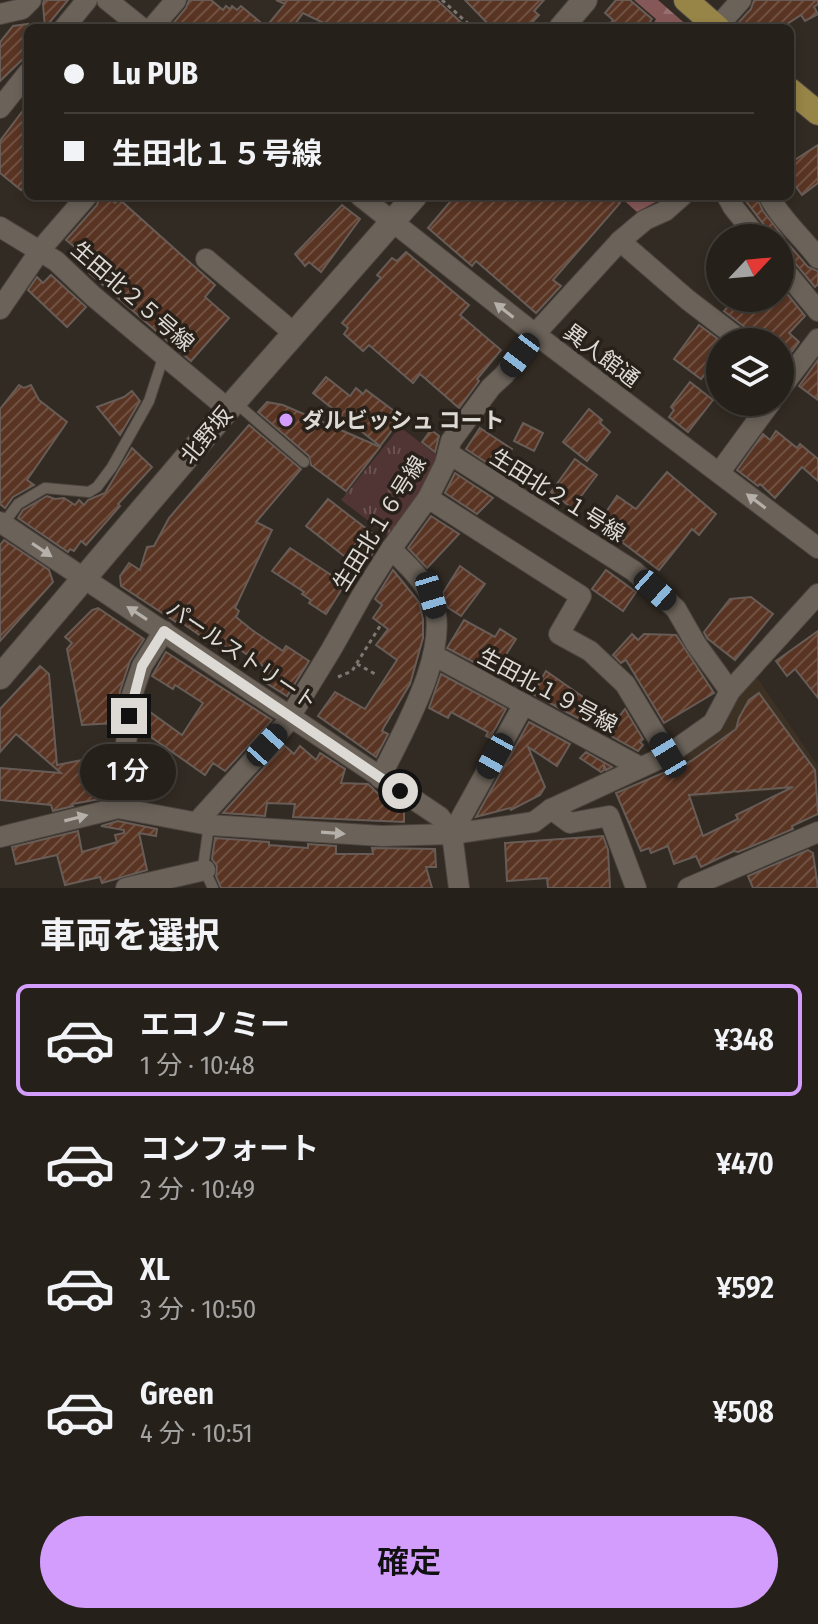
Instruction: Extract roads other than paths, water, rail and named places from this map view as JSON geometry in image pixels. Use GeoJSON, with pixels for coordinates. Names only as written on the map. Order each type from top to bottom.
{"type":"FeatureCollection","features":[{"type":"Feature","properties":{"kind":"main road"},"geometry":{"type":"LineString","coordinates":[[686,0],[713,24]]}},
{"type":"Feature","properties":{"kind":"main road"},"geometry":{"type":"LineString","coordinates":[[794,93],[818,113]]}},
{"type":"Feature","properties":{"kind":"street"},"geometry":{"type":"LineString","coordinates":[[0,14],[22,9],[31,0]]}},
{"type":"Feature","properties":{"kind":"street"},"geometry":{"type":"LineString","coordinates":[[67,24],[87,0]]}},
{"type":"Feature","properties":{"kind":"street"},"geometry":{"type":"LineString","coordinates":[[107,0],[137,24]]}},
{"type":"Feature","properties":{"kind":"street"},"geometry":{"type":"LineString","coordinates":[[155,24],[176,0]]}},
{"type":"Feature","properties":{"kind":"street"},"geometry":{"type":"LineString","coordinates":[[564,24],[585,0]]}},
{"type":"Feature","properties":{"kind":"street"},"geometry":{"type":"LineString","coordinates":[[721,24],[741,0]]}},
{"type":"Feature","properties":{"kind":"street"},"geometry":{"type":"LineString","coordinates":[[0,108],[24,78]]}},
{"type":"Feature","properties":{"kind":"street"},"geometry":{"type":"LineString","coordinates":[[0,309],[41,249],[84,200]]}},
{"type":"Feature","properties":{"kind":"street","name":"異人館通"},"geometry":{"type":"LineString","coordinates":[[365,200],[535,334],[818,548]]}},
{"type":"Feature","properties":{"kind":"street","name":"北野坂"},"geometry":{"type":"LineString","coordinates":[[0,677],[231,405],[412,200]]}},
{"type":"Feature","properties":{"kind":"street","name":"生田北１６号線"},"geometry":{"type":"LineString","coordinates":[[203,824],[285,725],[391,549],[428,498],[451,441],[535,334],[620,241],[645,220],[665,211],[677,200]]}},
{"type":"Feature","properties":{"kind":"street"},"geometry":{"type":"LineString","coordinates":[[729,200],[747,224]]}},
{"type":"Feature","properties":{"kind":"street"},"geometry":{"type":"LineString","coordinates":[[771,200],[818,258]]}},
{"type":"Feature","properties":{"kind":"street","name":"生田北２５号線"},"geometry":{"type":"LineString","coordinates":[[0,227],[41,249],[164,355],[231,405]]}},
{"type":"Feature","properties":{"kind":"street"},"geometry":{"type":"LineString","coordinates":[[620,241],[725,328]]}},
{"type":"Feature","properties":{"kind":"street"},"geometry":{"type":"LineString","coordinates":[[206,259],[295,334]]}},
{"type":"Feature","properties":{"kind":"street"},"geometry":{"type":"LineString","coordinates":[[794,280],[815,302]]}},
{"type":"Feature","properties":{"kind":"street"},"geometry":{"type":"LineString","coordinates":[[794,366],[818,339]]}},
{"type":"Feature","properties":{"kind":"street"},"geometry":{"type":"LineString","coordinates":[[719,473],[761,416]]}},
{"type":"Feature","properties":{"kind":"street","name":"生田北２１号線"},"geometry":{"type":"LineString","coordinates":[[448,453],[634,571],[676,609],[696,644],[730,691]]}},
{"type":"Feature","properties":{"kind":"street"},"geometry":{"type":"LineString","coordinates":[[428,498],[581,596],[559,634],[590,651],[625,684],[668,755]]}},
{"type":"Feature","properties":{"kind":"street","name":"パールストリート"},"geometry":{"type":"LineString","coordinates":[[1,525],[440,817],[452,834]]}},
{"type":"Feature","properties":{"kind":"street"},"geometry":{"type":"LineString","coordinates":[[380,778],[410,716],[433,655],[437,629],[431,595],[391,549]]}},
{"type":"Feature","properties":{"kind":"street"},"geometry":{"type":"LineString","coordinates":[[0,837],[118,808],[203,824],[382,836],[452,834],[534,822],[551,809],[668,755],[713,723],[730,691],[818,594]]}},
{"type":"Feature","properties":{"kind":"street"},"geometry":{"type":"LineString","coordinates":[[118,808],[132,695],[142,666],[164,631]]}},
{"type":"Feature","properties":{"kind":"street","name":"生田北１９号線"},"geometry":{"type":"LineString","coordinates":[[433,655],[640,767]]}},
{"type":"Feature","properties":{"kind":"street"},"geometry":{"type":"LineString","coordinates":[[459,888],[452,834],[524,704]]}},
{"type":"Feature","properties":{"kind":"street"},"geometry":{"type":"LineString","coordinates":[[551,809],[570,823],[609,816],[636,888]]}},
{"type":"Feature","properties":{"kind":"street"},"geometry":{"type":"LineString","coordinates":[[688,888],[818,832]]}},
{"type":"Feature","properties":{"kind":"street"},"geometry":{"type":"LineString","coordinates":[[126,888],[209,879]]}},
{"type":"Feature","properties":{"kind":"lane"},"geometry":{"type":"LineString","coordinates":[[1,525],[18,504],[45,488],[89,492],[97,487],[112,467],[149,401],[164,355]]}},
{"type":"Feature","properties":{"kind":"lane"},"geometry":{"type":"LineString","coordinates":[[231,405],[304,462]]}},
{"type":"Feature","properties":{"kind":"lane"},"geometry":{"type":"LineString","coordinates":[[203,824],[209,879]]}},
{"type":"Feature","properties":{"kind":"place","name":"ダルビッシュ コート"},"geometry":{"type":"Point","coordinates":[286,420]}}]}
